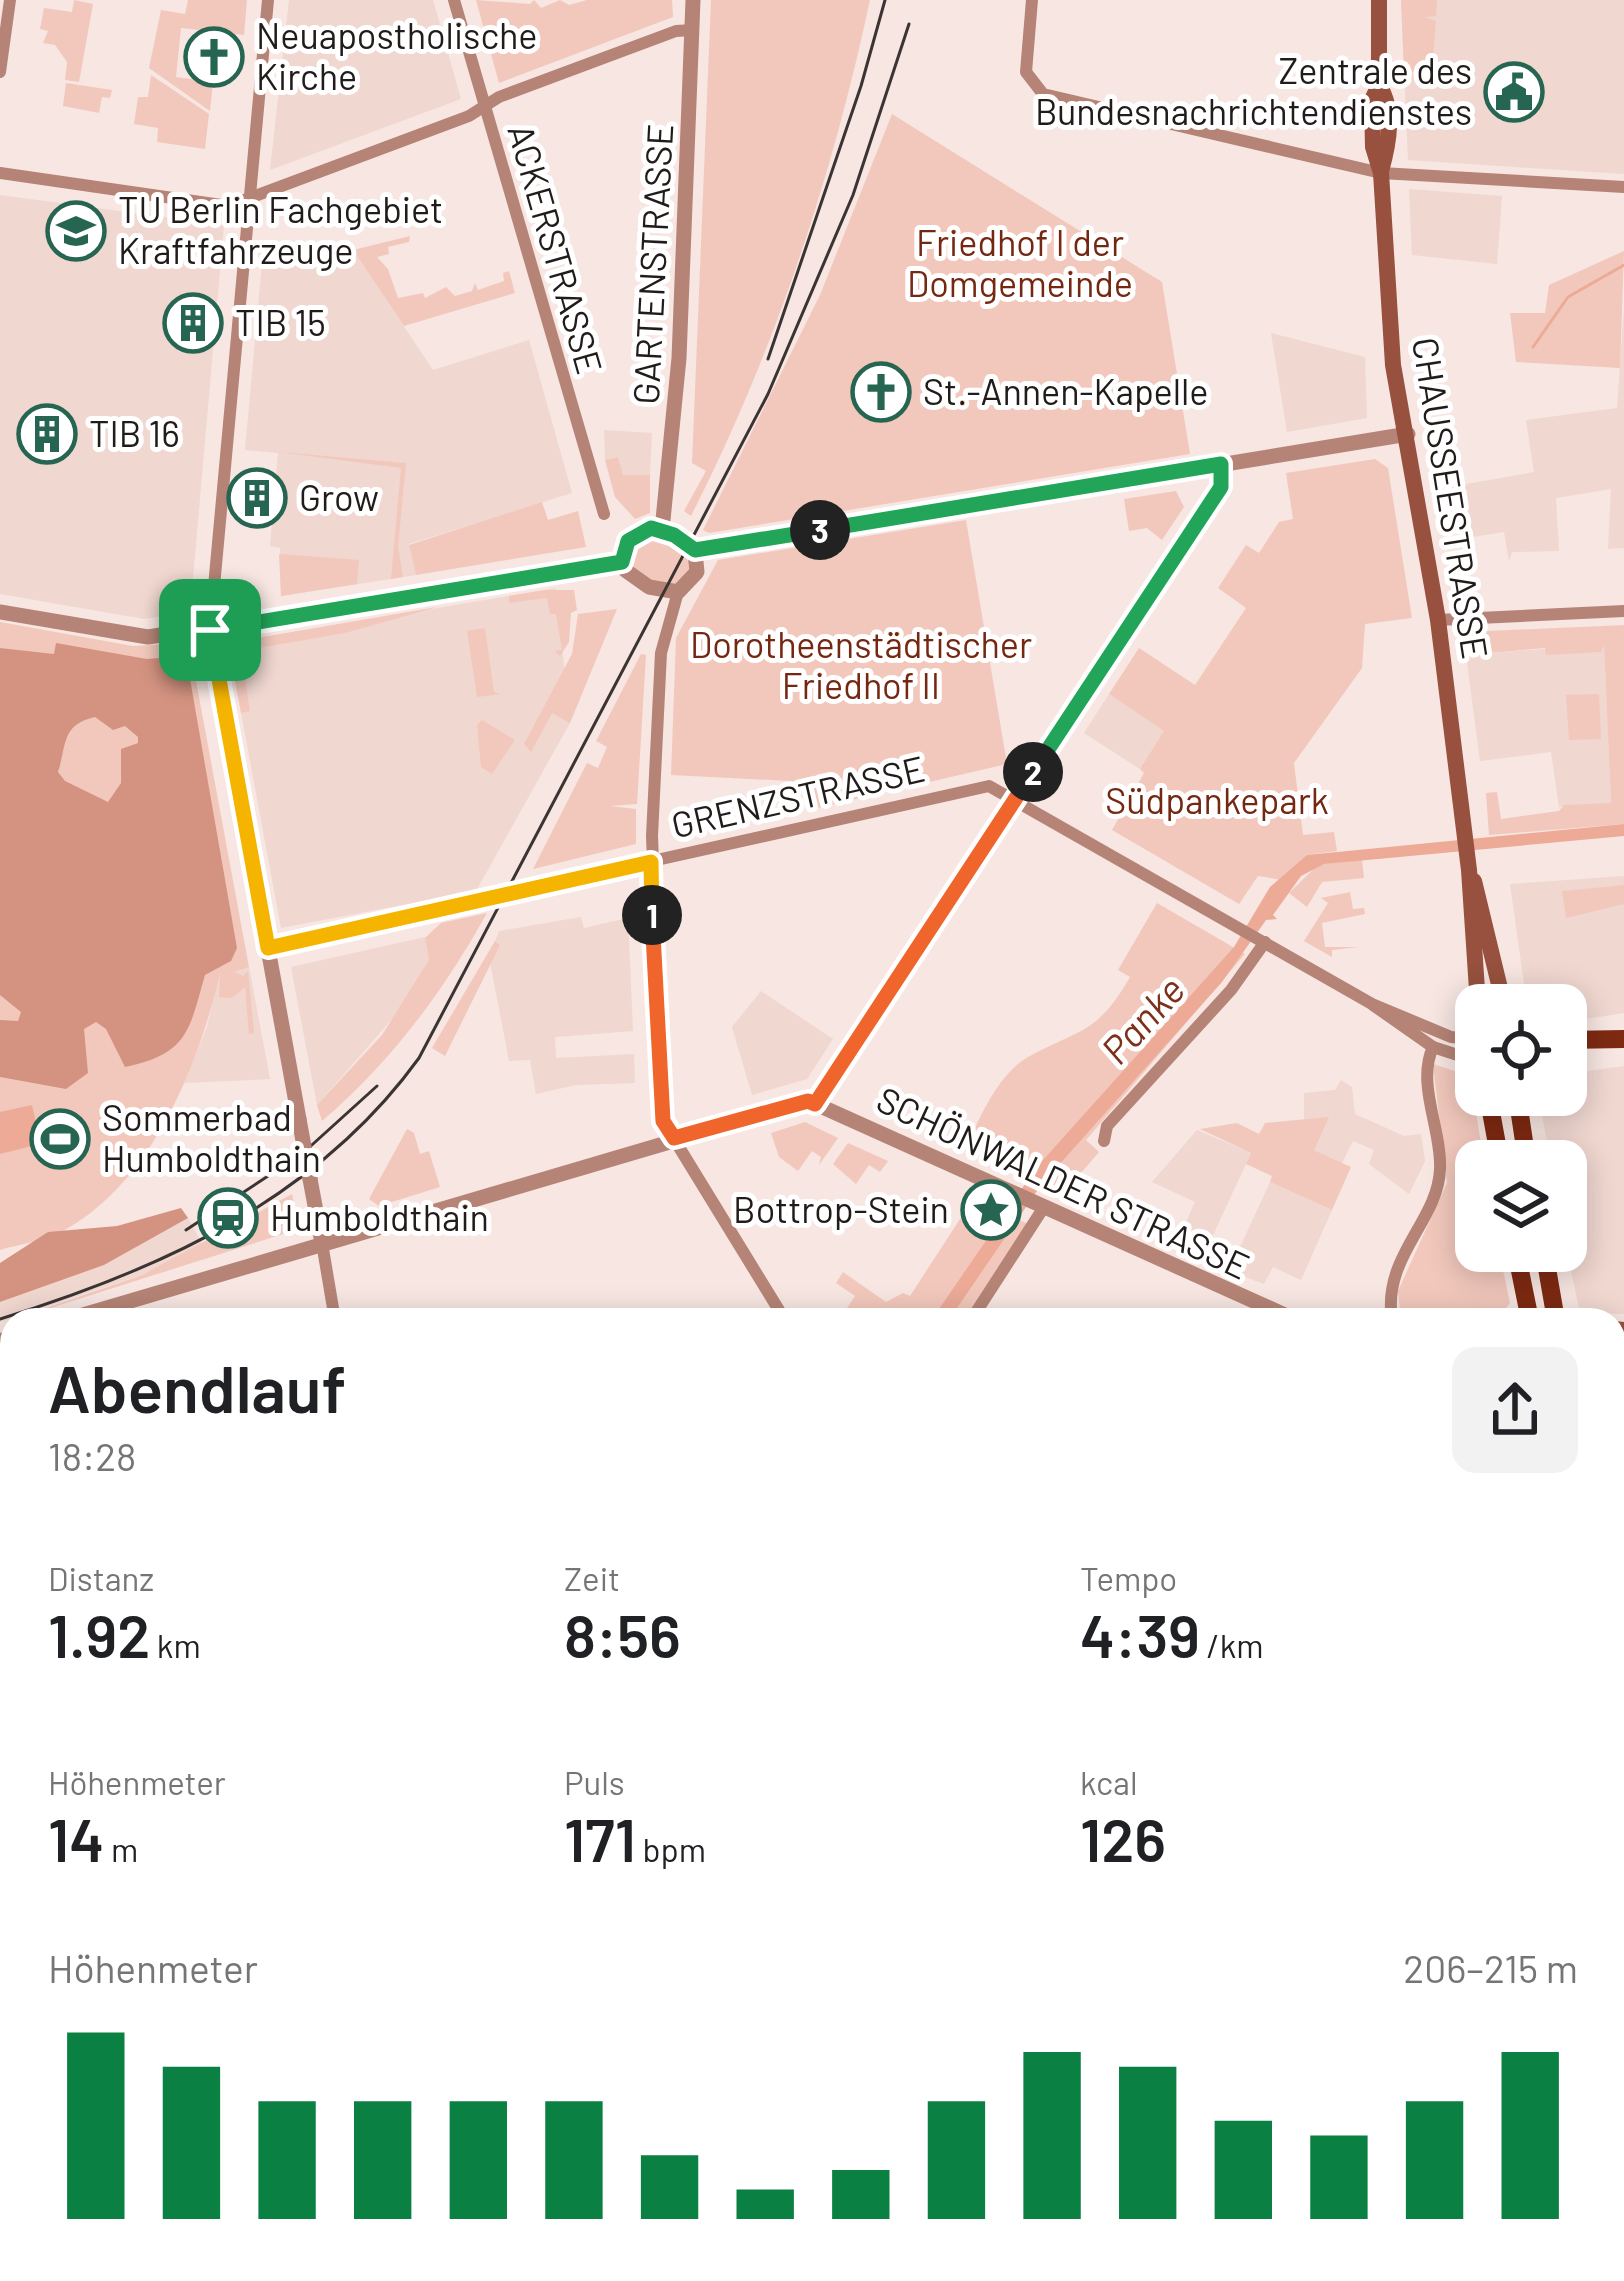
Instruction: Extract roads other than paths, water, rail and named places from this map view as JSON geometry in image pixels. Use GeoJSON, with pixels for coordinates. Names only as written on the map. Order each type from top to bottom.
{"type":"FeatureCollection","features":[{"type":"Feature","properties":{"kind":"main road","name":"CHAUSSEESTRASSE"},"geometry":{"type":"LineString","coordinates":[[1379,0],[1378,85],[1387,98],[1389,142],[1381,172],[1394,364],[1438,620],[1467,849]]}},
{"type":"Feature","properties":{"kind":"main road"},"geometry":{"type":"LineString","coordinates":[[1467,849],[1477,984]]}},
{"type":"Feature","properties":{"kind":"main road"},"geometry":{"type":"LineString","coordinates":[[1467,849],[1499,984]]}},
{"type":"Feature","properties":{"kind":"main road"},"geometry":{"type":"LineString","coordinates":[[1587,1041],[1624,1039]]}},
{"type":"Feature","properties":{"kind":"main road"},"geometry":{"type":"LineString","coordinates":[[1587,1046],[1603,1041]]}},
{"type":"Feature","properties":{"kind":"main road"},"geometry":{"type":"LineString","coordinates":[[1521,1272],[1528,1308]]}},
{"type":"Feature","properties":{"kind":"main road"},"geometry":{"type":"LineString","coordinates":[[1548,1272],[1554,1308]]}},
{"type":"Feature","properties":{"kind":"street"},"geometry":{"type":"LineString","coordinates":[[0,72],[10,0]]}},
{"type":"Feature","properties":{"kind":"street"},"geometry":{"type":"LineString","coordinates":[[268,0],[210,630],[333,1308]]}},
{"type":"Feature","properties":{"kind":"street","name":"ACKERSTRASSE"},"geometry":{"type":"LineString","coordinates":[[454,0],[604,514]]}},
{"type":"Feature","properties":{"kind":"street","name":"GARTENSTRASSE"},"geometry":{"type":"LineString","coordinates":[[662,530],[673,454],[693,0]]}},
{"type":"Feature","properties":{"kind":"street"},"geometry":{"type":"LineString","coordinates":[[1032,0],[1028,78],[1043,94],[1381,172],[1624,187]]}},
{"type":"Feature","properties":{"kind":"street"},"geometry":{"type":"LineString","coordinates":[[0,173],[228,206],[676,31],[694,30]]}},
{"type":"Feature","properties":{"kind":"street"},"geometry":{"type":"LineString","coordinates":[[622,562],[633,534],[662,530],[695,550],[1408,434]]}},
{"type":"Feature","properties":{"kind":"street"},"geometry":{"type":"LineString","coordinates":[[106,1308],[674,1138],[808,1101],[815,1104],[1221,487],[1221,464]]}},
{"type":"Feature","properties":{"kind":"street"},"geometry":{"type":"LineString","coordinates":[[695,550],[697,572],[678,592],[661,653],[651,862],[663,1121],[778,1308]]}},
{"type":"Feature","properties":{"kind":"street"},"geometry":{"type":"LineString","coordinates":[[0,612],[148,637],[622,562]]}},
{"type":"Feature","properties":{"kind":"street"},"geometry":{"type":"LineString","coordinates":[[622,562],[638,581],[665,593],[678,592]]}},
{"type":"Feature","properties":{"kind":"street"},"geometry":{"type":"LineString","coordinates":[[1438,620],[1624,611]]}},
{"type":"Feature","properties":{"kind":"street","name":"GRENZSTRASSE"},"geometry":{"type":"LineString","coordinates":[[268,948],[967,789],[989,786],[1016,799]]}},
{"type":"Feature","properties":{"kind":"street"},"geometry":{"type":"LineString","coordinates":[[1016,799],[1372,1004],[1433,1047],[1455,1054]]}},
{"type":"Feature","properties":{"kind":"street"},"geometry":{"type":"LineString","coordinates":[[1104,1141],[1107,1126],[1231,990],[1261,940]]}},
{"type":"Feature","properties":{"kind":"street"},"geometry":{"type":"LineString","coordinates":[[1372,1004],[1455,1037]]}},
{"type":"Feature","properties":{"kind":"street"},"geometry":{"type":"LineString","coordinates":[[1391,1308],[1390,1286],[1441,1170],[1427,1066],[1433,1047]]}},
{"type":"Feature","properties":{"kind":"street","name":"SCHÖNWALDER STRASSE"},"geometry":{"type":"LineString","coordinates":[[815,1104],[1266,1308]]}},
{"type":"Feature","properties":{"kind":"street"},"geometry":{"type":"LineString","coordinates":[[978,1308],[1038,1204]]}},
{"type":"Feature","properties":{"kind":"waterway"},"geometry":{"type":"LineString","coordinates":[[1533,347],[1568,297],[1624,265]]}},
{"type":"Feature","properties":{"kind":"tram line"},"geometry":{"type":"LineString","coordinates":[[768,359],[861,86],[885,0]]}},
{"type":"Feature","properties":{"kind":"tram line"},"geometry":{"type":"LineString","coordinates":[[33,1308],[119,1277],[232,1223],[333,1151],[378,1108],[419,1058],[768,394],[853,195],[909,24]]}},
{"type":"Feature","properties":{"kind":"tram line"},"geometry":{"type":"LineString","coordinates":[[186,1230],[303,1153],[377,1086]]}},
{"type":"Feature","properties":{"kind":"place","name":"Neuapostholische Kirche"},"geometry":{"type":"Point","coordinates":[214,57]}},
{"type":"Feature","properties":{"kind":"place","name":"Zentrale des Bundesnachrichtendienstes"},"geometry":{"type":"Point","coordinates":[1514,92]}},
{"type":"Feature","properties":{"kind":"place","name":"TU Berlin Fachgebiet Kraftfahrzeuge"},"geometry":{"type":"Point","coordinates":[76,231]}},
{"type":"Feature","properties":{"kind":"place","name":"TIB 15"},"geometry":{"type":"Point","coordinates":[193,323]}},
{"type":"Feature","properties":{"kind":"place","name":"St.-Annen-Kapelle"},"geometry":{"type":"Point","coordinates":[881,392]}},
{"type":"Feature","properties":{"kind":"place","name":"TIB 16"},"geometry":{"type":"Point","coordinates":[47,434]}},
{"type":"Feature","properties":{"kind":"place","name":"Grow"},"geometry":{"type":"Point","coordinates":[257,498]}},
{"type":"Feature","properties":{"kind":"place","name":"Sommerbad Humboldthain"},"geometry":{"type":"Point","coordinates":[60,1139]}},
{"type":"Feature","properties":{"kind":"place","name":"Bottrop-Stein"},"geometry":{"type":"Point","coordinates":[991,1210]}},
{"type":"Feature","properties":{"kind":"place","name":"Humboldthain"},"geometry":{"type":"Point","coordinates":[228,1218]}},
{"type":"Feature","properties":{"kind":"park label","name":"Friedhof I der Domgemeinde"},"geometry":{"type":"Point","coordinates":[1020,264]}},
{"type":"Feature","properties":{"kind":"park label","name":"Dorotheenstädtischer Friedhof II"},"geometry":{"type":"Point","coordinates":[861,666]}},
{"type":"Feature","properties":{"kind":"park label","name":"Südpankepark"},"geometry":{"type":"Point","coordinates":[1217,801]}},
{"type":"Feature","properties":{"kind":"water label","name":"Panke"},"geometry":{"type":"Point","coordinates":[1143,1020]}}]}
